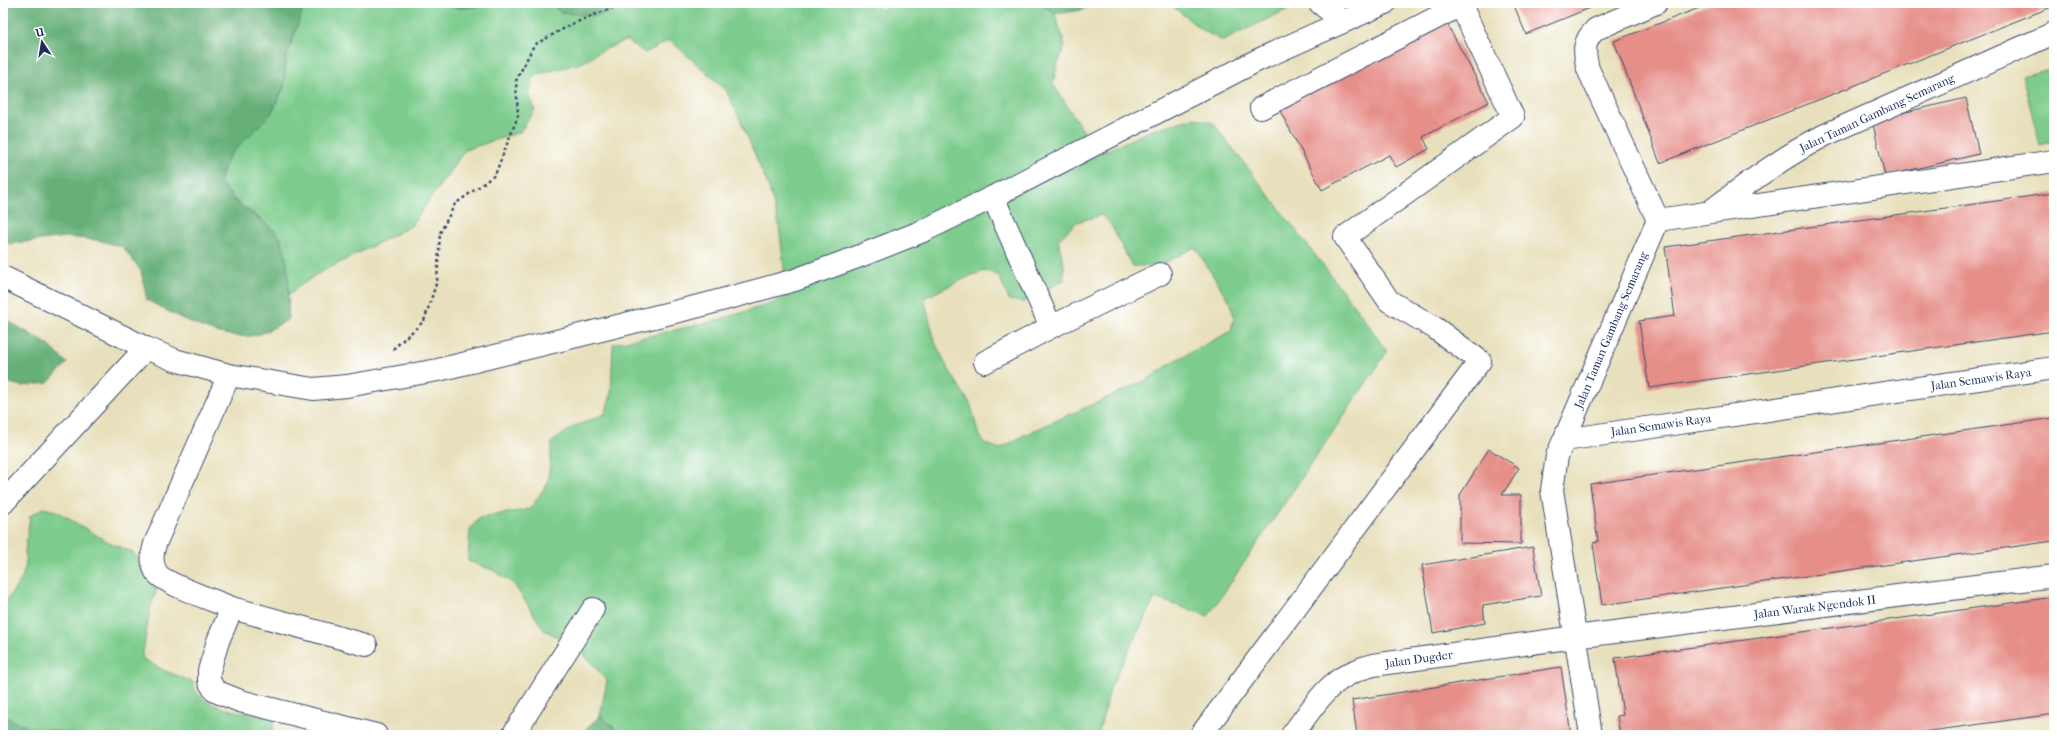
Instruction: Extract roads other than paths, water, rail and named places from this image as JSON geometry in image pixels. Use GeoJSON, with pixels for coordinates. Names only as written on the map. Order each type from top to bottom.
{"type":"FeatureCollection","features":[{"type":"Feature","properties":{"kind":"street"},"geometry":{"type":"LineString","coordinates":[[1320,3],[1343,21]]}},
{"type":"Feature","properties":{"kind":"street"},"geometry":{"type":"LineString","coordinates":[[3,277],[146,348],[175,360],[229,375],[313,389],[347,386],[438,370],[696,307],[795,280],[923,231],[993,198],[1258,60],[1385,3]]}},
{"type":"Feature","properties":{"kind":"street"},"geometry":{"type":"LineString","coordinates":[[1656,3],[1596,29],[1588,36],[1585,46],[1588,69],[1658,220]]}},
{"type":"Feature","properties":{"kind":"street"},"geometry":{"type":"LineString","coordinates":[[1201,735],[1480,361],[1435,328],[1389,301],[1345,237],[1513,117],[1461,4],[1261,108]]}},
{"type":"Feature","properties":{"kind":"street","name":"Jalan Taman Gambang Semarang"},"geometry":{"type":"LineString","coordinates":[[1710,212],[1747,183],[1811,142],[2054,33]]}},
{"type":"Feature","properties":{"kind":"street","name":"Jalan Taman Gambang Semarang"},"geometry":{"type":"LineString","coordinates":[[1564,440],[1658,220],[2054,161]]}},
{"type":"Feature","properties":{"kind":"street"},"geometry":{"type":"LineString","coordinates":[[993,198],[1050,327]]}},
{"type":"Feature","properties":{"kind":"street"},"geometry":{"type":"LineString","coordinates":[[985,362],[1050,327],[1160,274]]}},
{"type":"Feature","properties":{"kind":"street"},"geometry":{"type":"LineString","coordinates":[[6,496],[146,348]]}},
{"type":"Feature","properties":{"kind":"street","name":"Jalan Semawis Raya"},"geometry":{"type":"LineString","coordinates":[[1564,440],[2054,368]]}},
{"type":"Feature","properties":{"kind":"street"},"geometry":{"type":"LineString","coordinates":[[229,375],[155,544],[151,558],[156,573],[173,584],[232,608],[366,645]]}},
{"type":"Feature","properties":{"kind":"street"},"geometry":{"type":"LineString","coordinates":[[1564,440],[1557,456],[1552,490],[1591,735]]}},
{"type":"Feature","properties":{"kind":"street","name":"Jalan Warak Ngendok II"},"geometry":{"type":"LineString","coordinates":[[1576,637],[2054,576]]}},
{"type":"Feature","properties":{"kind":"street"},"geometry":{"type":"LineString","coordinates":[[232,608],[218,641],[209,671],[209,681],[215,691],[240,701],[376,735]]}},
{"type":"Feature","properties":{"kind":"street"},"geometry":{"type":"LineString","coordinates":[[513,735],[593,609]]}},
{"type":"Feature","properties":{"kind":"street","name":"Jalan Dugder"},"geometry":{"type":"LineString","coordinates":[[1292,735],[1328,688],[1340,678],[1355,670],[1373,666],[1576,637]]}}]}
